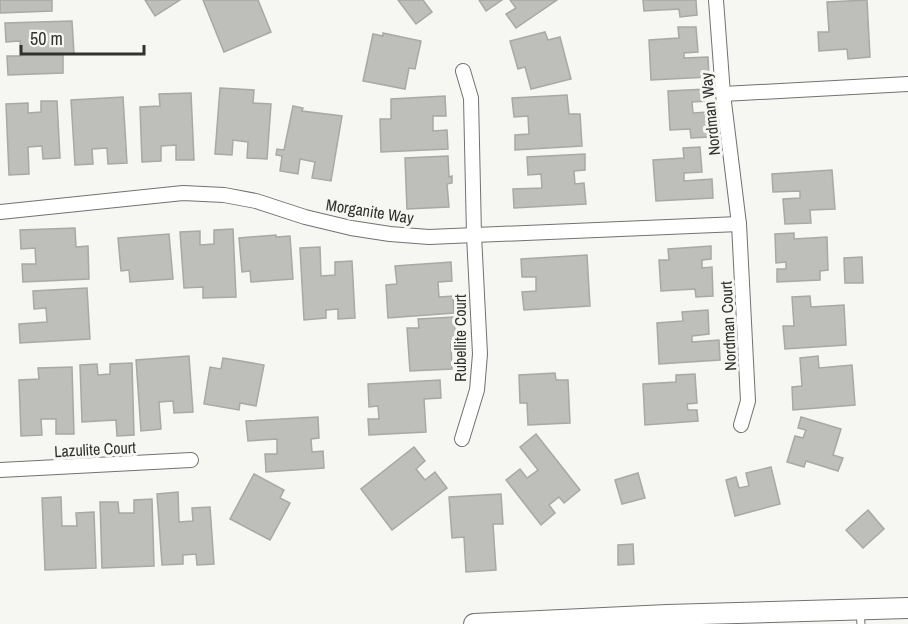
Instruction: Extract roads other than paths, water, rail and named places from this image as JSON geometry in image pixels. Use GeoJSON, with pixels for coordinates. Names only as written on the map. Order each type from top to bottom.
{"type":"FeatureCollection","features":[{"type":"Feature","properties":{"kind":"main road"},"geometry":{"type":"LineString","coordinates":[[474,624],[861,617],[908,608]]}},
{"type":"Feature","properties":{"kind":"street","name":"Nordman Way"},"geometry":{"type":"LineString","coordinates":[[716,0],[723,94],[739,224]]}},
{"type":"Feature","properties":{"kind":"street","name":"Rubellite Court"},"geometry":{"type":"LineString","coordinates":[[462,439],[477,390],[480,354],[474,236],[471,98],[463,71]]}},
{"type":"Feature","properties":{"kind":"street"},"geometry":{"type":"LineString","coordinates":[[723,94],[908,84]]}},
{"type":"Feature","properties":{"kind":"street","name":"Morganite Way"},"geometry":{"type":"LineString","coordinates":[[0,212],[183,193],[214,194],[256,201],[305,217],[351,228],[429,237],[739,224]]}},
{"type":"Feature","properties":{"kind":"street","name":"Nordman Court"},"geometry":{"type":"LineString","coordinates":[[739,224],[748,401],[741,424]]}},
{"type":"Feature","properties":{"kind":"street","name":"Lazulite Court"},"geometry":{"type":"LineString","coordinates":[[0,470],[191,460]]}}]}
